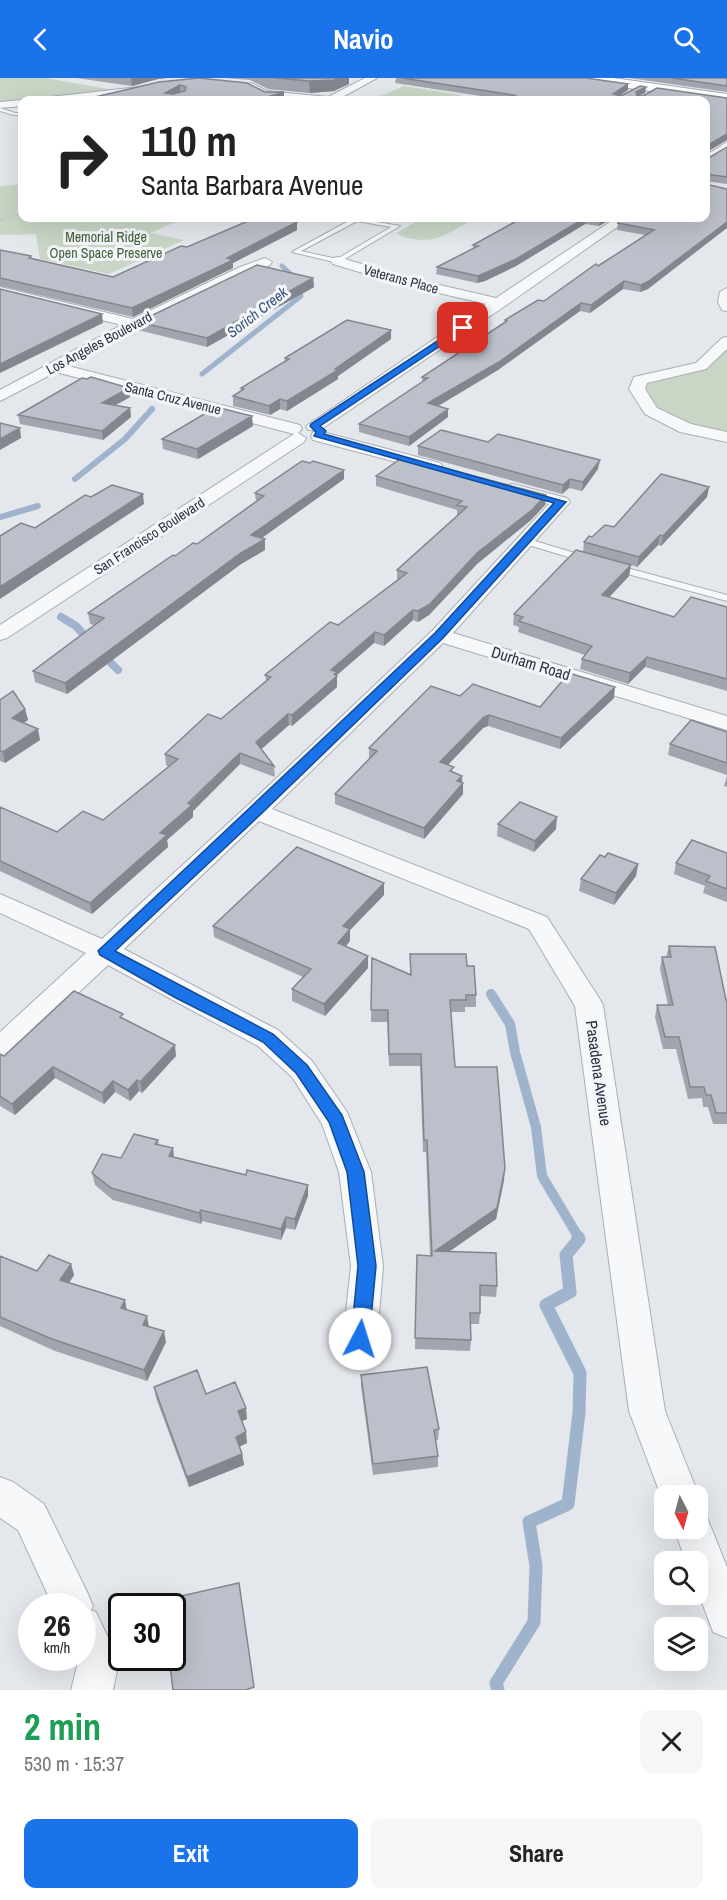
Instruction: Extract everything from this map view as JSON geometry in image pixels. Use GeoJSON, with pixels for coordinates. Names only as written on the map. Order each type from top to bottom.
{"type":"FeatureCollection","features":[{"type":"Feature","properties":{"kind":"main road"},"geometry":{"type":"LineString","coordinates":[[586,78],[647,90],[707,96]]}},
{"type":"Feature","properties":{"kind":"main road"},"geometry":{"type":"LineString","coordinates":[[710,96],[727,98]]}},
{"type":"Feature","properties":{"kind":"street"},"geometry":{"type":"LineString","coordinates":[[338,96],[372,78]]}},
{"type":"Feature","properties":{"kind":"street"},"geometry":{"type":"LineString","coordinates":[[240,84],[250,86],[265,94],[287,96]]}},
{"type":"Feature","properties":{"kind":"street"},"geometry":{"type":"LineString","coordinates":[[95,96],[128,93],[151,87]]}},
{"type":"Feature","properties":{"kind":"street"},"geometry":{"type":"LineString","coordinates":[[0,107],[18,104]]}},
{"type":"Feature","properties":{"kind":"street"},"geometry":{"type":"LineString","coordinates":[[710,157],[727,145]]}},
{"type":"Feature","properties":{"kind":"street"},"geometry":{"type":"LineString","coordinates":[[317,431],[618,222]]}},
{"type":"Feature","properties":{"kind":"street","name":"Veterans Place"},"geometry":{"type":"LineString","coordinates":[[338,261],[401,280],[500,303]]}},
{"type":"Feature","properties":{"kind":"street","name":"Los Angeles Boulevard"},"geometry":{"type":"LineString","coordinates":[[0,396],[135,324],[265,262]]}},
{"type":"Feature","properties":{"kind":"street"},"geometry":{"type":"LineString","coordinates":[[0,291],[135,324]]}},
{"type":"Feature","properties":{"kind":"street"},"geometry":{"type":"LineString","coordinates":[[727,292],[725,302],[727,308]]}},
{"type":"Feature","properties":{"kind":"street"},"geometry":{"type":"LineString","coordinates":[[727,341],[701,366],[640,380],[637,389],[651,411],[686,428],[727,437]]}},
{"type":"Feature","properties":{"kind":"street","name":"Santa Cruz Avenue"},"geometry":{"type":"LineString","coordinates":[[53,367],[296,433]]}},
{"type":"Feature","properties":{"kind":"street"},"geometry":{"type":"LineString","coordinates":[[296,433],[317,431],[446,470]]}},
{"type":"Feature","properties":{"kind":"street","name":"San Francisco Boulevard"},"geometry":{"type":"LineString","coordinates":[[0,634],[296,433]]}},
{"type":"Feature","properties":{"kind":"street"},"geometry":{"type":"LineString","coordinates":[[0,1049],[256,811],[439,635],[561,502],[492,483]]}},
{"type":"Feature","properties":{"kind":"street","name":"Durham Road"},"geometry":{"type":"LineString","coordinates":[[439,635],[727,723]]}},
{"type":"Feature","properties":{"kind":"street","name":"Pasadena Avenue"},"geometry":{"type":"LineString","coordinates":[[256,811],[538,923],[589,1005],[647,1411],[676,1485]]}},
{"type":"Feature","properties":{"kind":"street"},"geometry":{"type":"LineString","coordinates":[[0,903],[105,951],[268,1038],[302,1069],[336,1120],[355,1172],[367,1266],[360,1339]]}},
{"type":"Feature","properties":{"kind":"street"},"geometry":{"type":"LineString","coordinates":[[0,1495],[31,1517],[67,1593]]}},
{"type":"Feature","properties":{"kind":"street"},"geometry":{"type":"LineString","coordinates":[[697,1539],[727,1618]]}},
{"type":"Feature","properties":{"kind":"street"},"geometry":{"type":"LineString","coordinates":[[92,1690],[99,1661],[96,1655]]}},
{"type":"Feature","properties":{"kind":"lane"},"geometry":{"type":"LineString","coordinates":[[0,107],[18,114]]}},
{"type":"Feature","properties":{"kind":"lane"},"geometry":{"type":"LineString","coordinates":[[350,222],[295,252],[338,261],[397,226],[374,222]]}},
{"type":"Feature","properties":{"kind":"lane"},"geometry":{"type":"LineString","coordinates":[[525,541],[594,561]]}},
{"type":"Feature","properties":{"kind":"lane"},"geometry":{"type":"LineString","coordinates":[[605,565],[727,598]]}},
{"type":"Feature","properties":{"kind":"path"},"geometry":{"type":"LineString","coordinates":[[0,219],[18,214]]}},
{"type":"Feature","properties":{"kind":"green space"},"geometry":{"type":"Polygon","coordinates":[[[0,78],[46,78],[119,91],[69,96],[18,96],[18,101],[0,103],[0,78]]]}},
{"type":"Feature","properties":{"kind":"green space"},"geometry":{"type":"Polygon","coordinates":[[[404,86],[461,95],[459,96],[380,96],[404,86]]]}},
{"type":"Feature","properties":{"kind":"green space","name":"Memorial Ridge Open Space Preserve"},"geometry":{"type":"Polygon","coordinates":[[[18,184],[18,222],[176,222],[150,233],[184,240],[109,274],[40,259],[36,234],[0,235],[0,186],[18,184]]]}},
{"type":"Feature","properties":{"kind":"green space"},"geometry":{"type":"Polygon","coordinates":[[[415,222],[468,222],[431,239],[410,238],[397,233],[415,222]]]}},
{"type":"Feature","properties":{"kind":"green space"},"geometry":{"type":"Polygon","coordinates":[[[727,341],[727,437],[651,411],[640,380],[701,366],[727,341]]]}},
{"type":"Feature","properties":{"kind":"building"},"geometry":{"type":"Polygon","coordinates":[[[199,78],[247,83],[265,92],[284,92],[270,96],[99,96],[159,82],[199,78]],[[180,85],[165,93],[173,94],[185,91],[186,87],[180,85]]]}},
{"type":"Feature","properties":{"kind":"building"},"geometry":{"type":"Polygon","coordinates":[[[275,78],[337,78],[309,81],[275,78]]]}},
{"type":"Feature","properties":{"kind":"building"},"geometry":{"type":"Polygon","coordinates":[[[402,78],[586,78],[628,84],[613,94],[621,96],[513,95],[402,78]]]}},
{"type":"Feature","properties":{"kind":"building"},"geometry":{"type":"Polygon","coordinates":[[[672,78],[727,78],[727,86],[672,78]]]}},
{"type":"Feature","properties":{"kind":"building"},"geometry":{"type":"Polygon","coordinates":[[[640,86],[646,87],[636,92],[637,96],[621,96],[640,86]]]}},
{"type":"Feature","properties":{"kind":"building"},"geometry":{"type":"Polygon","coordinates":[[[657,88],[727,98],[727,134],[710,144],[710,96],[643,96],[657,88]]]}},
{"type":"Feature","properties":{"kind":"building"},"geometry":{"type":"Polygon","coordinates":[[[727,147],[727,177],[710,175],[710,157],[727,147]]]}},
{"type":"Feature","properties":{"kind":"building"},"geometry":{"type":"Polygon","coordinates":[[[710,185],[727,189],[727,222],[649,281],[641,285],[624,281],[591,305],[581,303],[499,362],[428,403],[448,409],[409,437],[359,424],[428,378],[422,377],[507,321],[505,320],[538,300],[544,301],[596,264],[598,266],[654,230],[618,223],[710,222],[710,185]]]}},
{"type":"Feature","properties":{"kind":"building"},"geometry":{"type":"Polygon","coordinates":[[[246,222],[297,222],[227,258],[233,260],[132,308],[0,278],[0,250],[113,277],[181,246],[187,247],[246,222]]]}},
{"type":"Feature","properties":{"kind":"building"},"geometry":{"type":"Polygon","coordinates":[[[515,222],[578,222],[516,259],[478,276],[437,267],[478,246],[473,245],[515,222]]]}},
{"type":"Feature","properties":{"kind":"building"},"geometry":{"type":"Polygon","coordinates":[[[257,265],[313,278],[207,338],[138,322],[257,265]]]}},
{"type":"Feature","properties":{"kind":"building"},"geometry":{"type":"Polygon","coordinates":[[[0,289],[102,314],[0,364],[0,289]]]}},
{"type":"Feature","properties":{"kind":"building"},"geometry":{"type":"Polygon","coordinates":[[[347,320],[391,330],[335,369],[338,370],[287,401],[280,399],[269,406],[233,396],[244,389],[241,388],[289,359],[285,358],[347,320]]]}},
{"type":"Feature","properties":{"kind":"building"},"geometry":{"type":"Polygon","coordinates":[[[91,377],[129,388],[102,403],[130,408],[102,431],[18,415],[82,378],[91,377]]]}},
{"type":"Feature","properties":{"kind":"building"},"geometry":{"type":"Polygon","coordinates":[[[216,407],[252,416],[197,449],[162,439],[216,407]]]}},
{"type":"Feature","properties":{"kind":"building"},"geometry":{"type":"Polygon","coordinates":[[[0,423],[20,428],[0,439],[0,423]]]}},
{"type":"Feature","properties":{"kind":"building"},"geometry":{"type":"Polygon","coordinates":[[[441,430],[488,442],[498,434],[600,460],[583,482],[570,479],[563,485],[418,446],[441,430]]]}},
{"type":"Feature","properties":{"kind":"building"},"geometry":{"type":"Polygon","coordinates":[[[403,457],[546,495],[532,510],[477,553],[430,604],[418,611],[413,610],[384,635],[375,632],[331,670],[337,672],[334,674],[337,676],[292,715],[288,714],[256,742],[274,766],[240,753],[188,803],[192,805],[160,833],[167,835],[90,903],[0,861],[0,807],[57,832],[83,811],[103,820],[178,759],[165,754],[208,714],[221,719],[271,677],[265,675],[330,622],[338,625],[407,573],[397,570],[467,507],[457,505],[462,501],[376,476],[403,457]]]}},
{"type":"Feature","properties":{"kind":"building"},"geometry":{"type":"Polygon","coordinates":[[[302,461],[310,463],[313,461],[344,470],[251,535],[265,539],[241,553],[65,683],[33,671],[104,618],[88,613],[173,555],[175,556],[193,543],[197,544],[264,496],[255,493],[302,461]]]}},
{"type":"Feature","properties":{"kind":"building"},"geometry":{"type":"Polygon","coordinates":[[[661,474],[709,487],[663,536],[660,535],[639,557],[584,542],[605,525],[614,527],[661,474]]]}},
{"type":"Feature","properties":{"kind":"building"},"geometry":{"type":"Polygon","coordinates":[[[112,485],[143,494],[0,587],[0,536],[21,523],[35,528],[85,495],[91,497],[112,485]]]}},
{"type":"Feature","properties":{"kind":"building"},"geometry":{"type":"Polygon","coordinates":[[[576,550],[631,565],[602,595],[674,617],[691,597],[727,607],[727,679],[647,657],[630,673],[582,659],[592,646],[519,621],[523,617],[514,614],[576,550]]]}},
{"type":"Feature","properties":{"kind":"building"},"geometry":{"type":"Polygon","coordinates":[[[569,673],[615,687],[561,738],[489,715],[484,717],[440,762],[454,767],[450,771],[462,776],[457,781],[463,783],[424,828],[335,794],[377,751],[369,748],[431,686],[460,696],[473,684],[540,707],[569,673]]]}},
{"type":"Feature","properties":{"kind":"building"},"geometry":{"type":"Polygon","coordinates":[[[13,691],[25,709],[12,718],[38,729],[3,752],[0,751],[0,700],[13,691]]]}},
{"type":"Feature","properties":{"kind":"building"},"geometry":{"type":"Polygon","coordinates":[[[691,720],[727,732],[727,763],[670,744],[691,720]]]}},
{"type":"Feature","properties":{"kind":"building"},"geometry":{"type":"Polygon","coordinates":[[[520,802],[557,817],[535,841],[498,824],[520,802]]]}},
{"type":"Feature","properties":{"kind":"building"},"geometry":{"type":"Polygon","coordinates":[[[692,840],[727,853],[727,889],[706,881],[710,876],[676,863],[692,840]]]}},
{"type":"Feature","properties":{"kind":"building"},"geometry":{"type":"Polygon","coordinates":[[[297,847],[384,883],[343,926],[350,929],[338,943],[368,956],[324,1004],[292,989],[311,969],[213,926],[297,847]]]}},
{"type":"Feature","properties":{"kind":"building"},"geometry":{"type":"Polygon","coordinates":[[[608,853],[638,864],[616,893],[581,879],[600,855],[605,857],[608,853]]]}},
{"type":"Feature","properties":{"kind":"building"},"geometry":{"type":"Polygon","coordinates":[[[669,946],[715,947],[727,1000],[727,1113],[716,1113],[711,1095],[706,1095],[704,1087],[690,1087],[679,1037],[665,1037],[657,1005],[673,1005],[662,957],[671,957],[669,946]]]}},
{"type":"Feature","properties":{"kind":"building"},"geometry":{"type":"Polygon","coordinates":[[[410,954],[466,954],[467,966],[474,966],[476,995],[466,995],[466,1000],[450,1000],[455,1067],[497,1067],[505,1168],[497,1208],[435,1251],[496,1253],[497,1286],[480,1285],[480,1313],[470,1313],[471,1340],[415,1338],[417,1255],[432,1256],[421,1054],[389,1054],[388,1010],[371,1010],[372,958],[411,975],[410,954]]]}},
{"type":"Feature","properties":{"kind":"building"},"geometry":{"type":"Polygon","coordinates":[[[74,991],[123,1014],[120,1017],[175,1045],[140,1082],[137,1080],[128,1090],[113,1081],[102,1093],[53,1067],[12,1104],[0,1096],[0,1054],[4,1056],[74,991]]]}},
{"type":"Feature","properties":{"kind":"building"},"geometry":{"type":"Polygon","coordinates":[[[134,1134],[158,1140],[155,1144],[173,1148],[169,1156],[246,1175],[247,1170],[308,1185],[295,1219],[286,1217],[281,1229],[201,1210],[199,1213],[111,1188],[92,1173],[102,1154],[121,1158],[134,1134]]]}},
{"type":"Feature","properties":{"kind":"building"},"geometry":{"type":"Polygon","coordinates":[[[49,1255],[71,1264],[60,1280],[125,1300],[121,1308],[147,1316],[143,1325],[164,1331],[144,1370],[52,1339],[0,1317],[0,1256],[37,1271],[49,1255]]]}},
{"type":"Feature","properties":{"kind":"building"},"geometry":{"type":"Polygon","coordinates":[[[427,1367],[439,1429],[434,1430],[438,1456],[373,1464],[361,1375],[427,1367]]]}},
{"type":"Feature","properties":{"kind":"building"},"geometry":{"type":"Polygon","coordinates":[[[197,1370],[206,1394],[235,1382],[246,1408],[238,1411],[246,1432],[236,1437],[242,1454],[187,1477],[154,1387],[197,1370]]]}},
{"type":"Feature","properties":{"kind":"building"},"geometry":{"type":"Polygon","coordinates":[[[239,1583],[254,1687],[246,1690],[173,1690],[171,1671],[186,1671],[186,1595],[239,1583]]]}},
{"type":"Feature","properties":{"kind":"waterway","name":"Sorich Creek"},"geometry":{"type":"LineString","coordinates":[[202,374],[301,296],[296,279],[282,266]]}},
{"type":"Feature","properties":{"kind":"waterway","name":"Sorich Creek"},"geometry":{"type":"LineString","coordinates":[[75,479],[125,439],[152,409]]}},
{"type":"Feature","properties":{"kind":"waterway","name":"Sorich Creek"},"geometry":{"type":"LineString","coordinates":[[0,517],[38,506]]}},
{"type":"Feature","properties":{"kind":"waterway"},"geometry":{"type":"LineString","coordinates":[[61,617],[76,626],[91,643]]}},
{"type":"Feature","properties":{"kind":"waterway"},"geometry":{"type":"LineString","coordinates":[[103,655],[118,670]]}},
{"type":"Feature","properties":{"kind":"waterway"},"geometry":{"type":"LineString","coordinates":[[491,994],[510,1024],[515,1052],[536,1127],[542,1176],[579,1238]]}},
{"type":"Feature","properties":{"kind":"waterway"},"geometry":{"type":"LineString","coordinates":[[498,1690],[496,1683],[534,1622],[536,1566],[529,1522],[568,1504],[579,1413],[580,1373],[546,1305],[570,1292],[566,1255],[579,1239],[578,1237]]}},
{"type":"Feature","properties":{"kind":"route"},"geometry":{"type":"LineString","coordinates":[[360,1339],[367,1266],[355,1172],[336,1120],[302,1069],[268,1038],[105,951],[256,811],[439,635],[561,502],[319,436],[321,431],[315,426],[463,328]]}}]}
